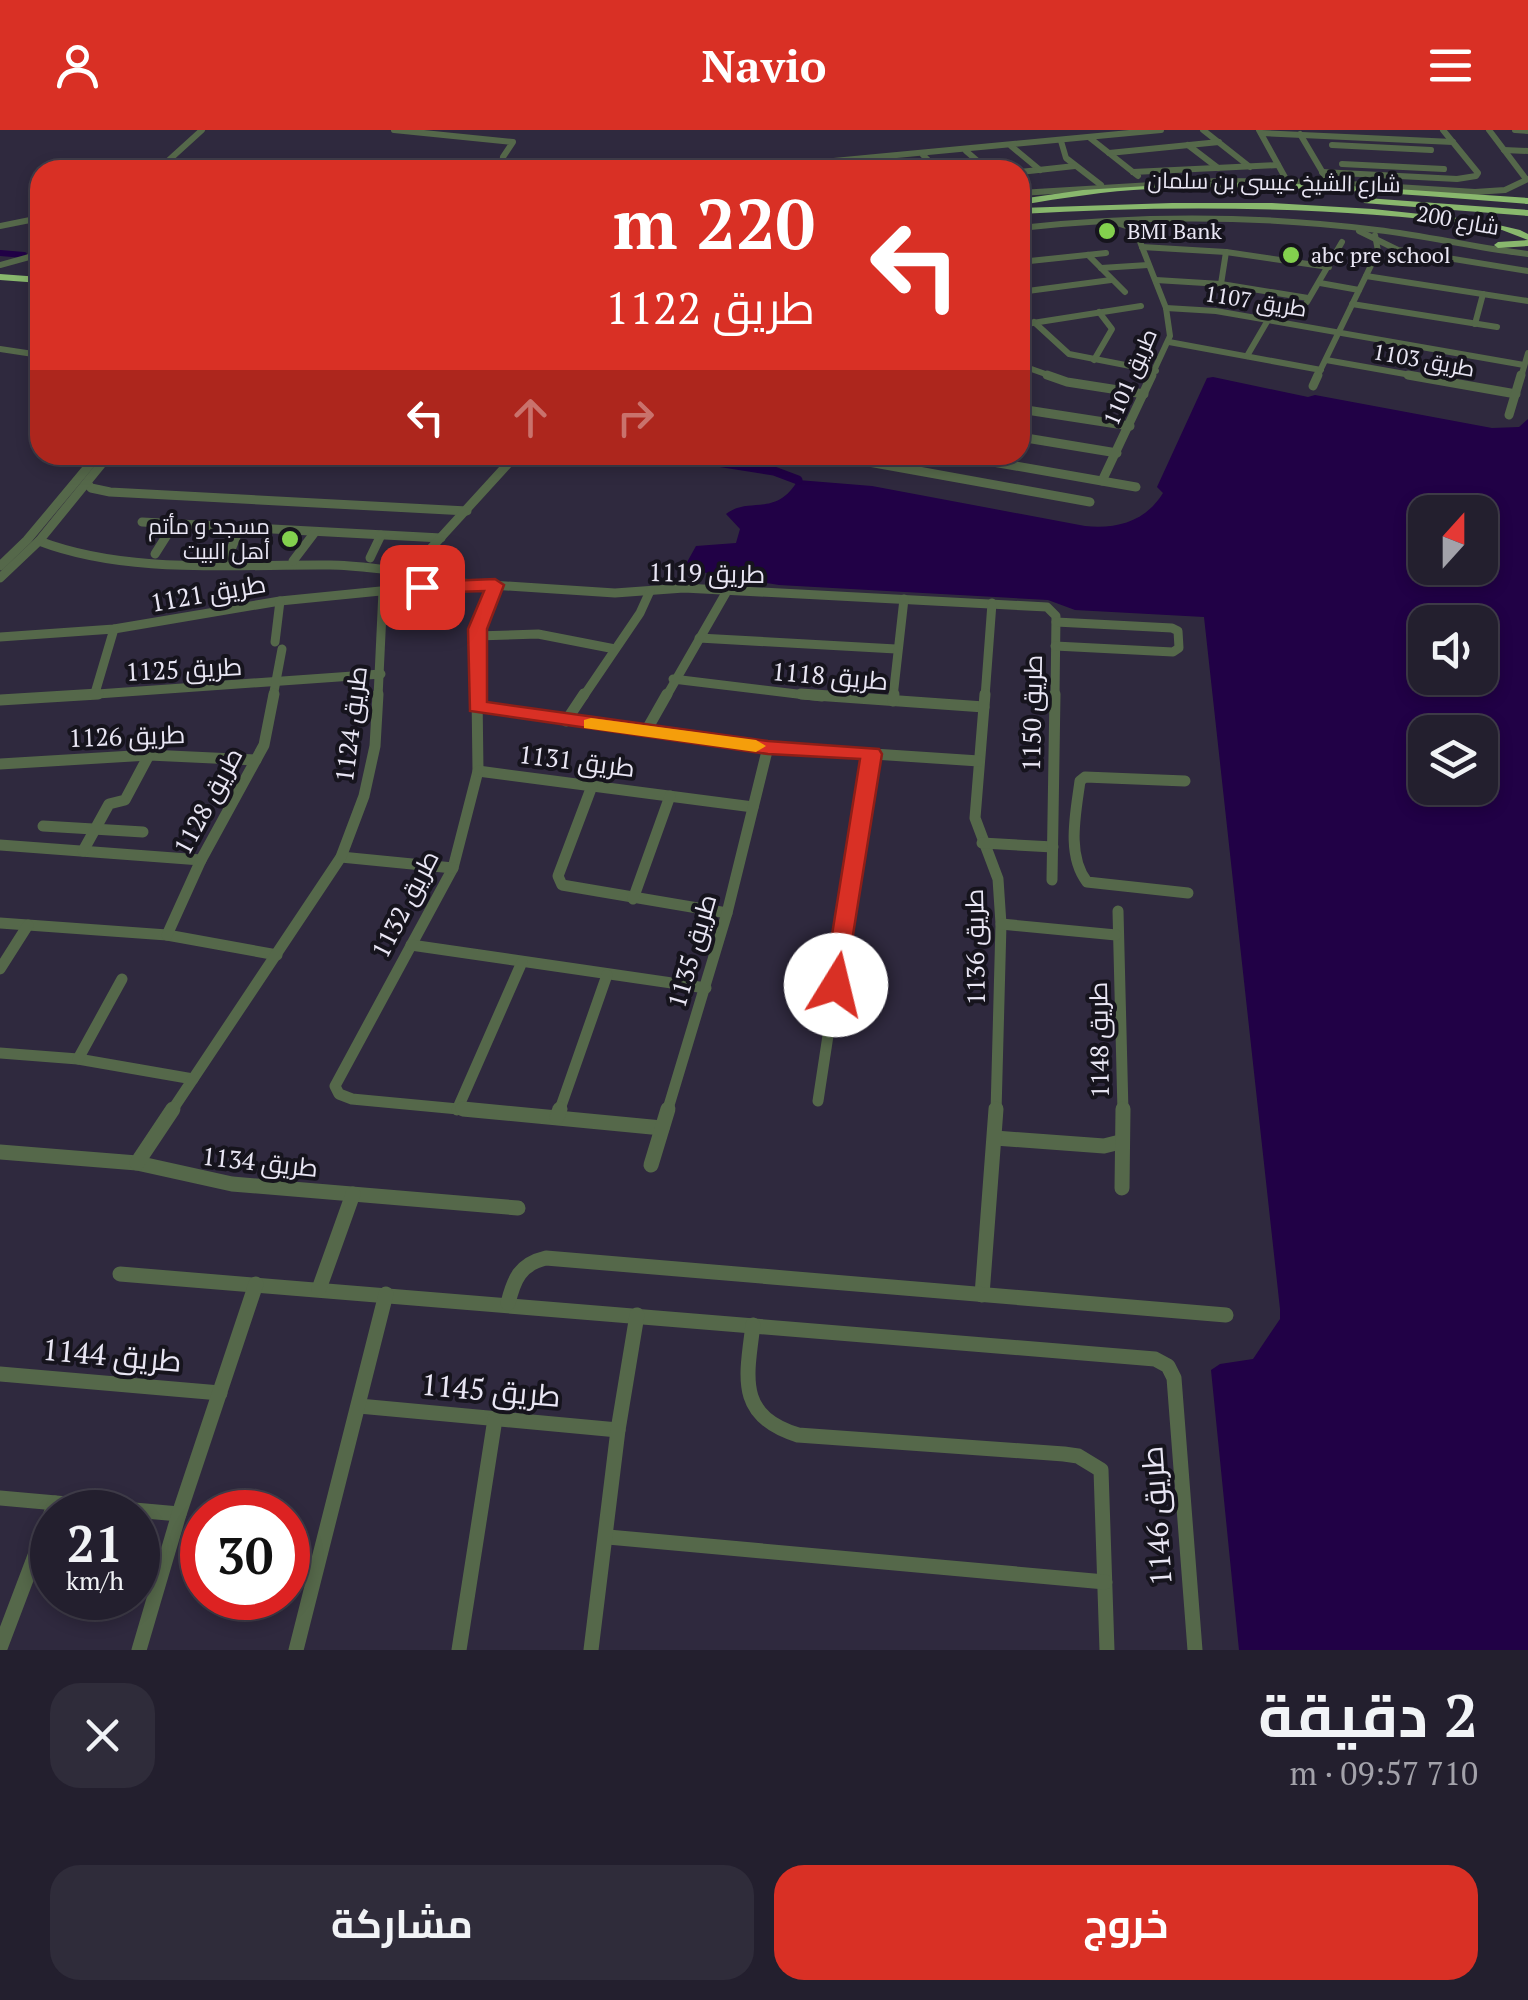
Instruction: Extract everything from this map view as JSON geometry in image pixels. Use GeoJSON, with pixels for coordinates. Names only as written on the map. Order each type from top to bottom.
{"type":"FeatureCollection","features":[{"type":"Feature","properties":{"kind":"highway"},"geometry":{"type":"LineString","coordinates":[[1030,205],[1128,190],[1224,186],[1431,193],[1485,202],[1495,207],[1500,216],[1480,221],[1336,208],[1210,204],[1030,207]]}},
{"type":"Feature","properties":{"kind":"highway"},"geometry":{"type":"LineString","coordinates":[[1431,193],[1481,203]]}},
{"type":"Feature","properties":{"kind":"highway","name":"شارع الشيخ عيسى بن سلمان"},"geometry":{"type":"LineString","coordinates":[[1030,206],[1247,198],[1528,206]]}},
{"type":"Feature","properties":{"kind":"highway"},"geometry":{"type":"LineString","coordinates":[[1439,218],[1528,226]]}},
{"type":"Feature","properties":{"kind":"highway"},"geometry":{"type":"LineString","coordinates":[[1474,224],[1528,245]]}},
{"type":"Feature","properties":{"kind":"highway"},"geometry":{"type":"LineString","coordinates":[[1498,245],[1528,245]]}},
{"type":"Feature","properties":{"kind":"highway"},"geometry":{"type":"LineString","coordinates":[[0,266],[30,269]]}},
{"type":"Feature","properties":{"kind":"highway"},"geometry":{"type":"LineString","coordinates":[[0,277],[30,279]]}},
{"type":"Feature","properties":{"kind":"street"},"geometry":{"type":"LineString","coordinates":[[169,160],[202,130]]}},
{"type":"Feature","properties":{"kind":"street"},"geometry":{"type":"LineString","coordinates":[[394,130],[515,144],[503,160]]}},
{"type":"Feature","properties":{"kind":"street"},"geometry":{"type":"LineString","coordinates":[[459,138],[466,130]]}},
{"type":"Feature","properties":{"kind":"street"},"geometry":{"type":"LineString","coordinates":[[1040,143],[1042,130]]}},
{"type":"Feature","properties":{"kind":"street"},"geometry":{"type":"LineString","coordinates":[[876,160],[1161,130]]}},
{"type":"Feature","properties":{"kind":"street"},"geometry":{"type":"LineString","coordinates":[[1203,130],[1250,166]]}},
{"type":"Feature","properties":{"kind":"street"},"geometry":{"type":"LineString","coordinates":[[1384,130],[1389,139]]}},
{"type":"Feature","properties":{"kind":"street"},"geometry":{"type":"LineString","coordinates":[[1322,172],[1476,176],[1478,172],[1444,130]]}},
{"type":"Feature","properties":{"kind":"street"},"geometry":{"type":"LineString","coordinates":[[1030,192],[1101,185],[1287,181],[1476,191],[1518,186],[1527,179],[1489,130]]}},
{"type":"Feature","properties":{"kind":"street"},"geometry":{"type":"LineString","coordinates":[[1515,130],[1528,131]]}},
{"type":"Feature","properties":{"kind":"street"},"geometry":{"type":"LineString","coordinates":[[1260,132],[1453,142]]}},
{"type":"Feature","properties":{"kind":"street"},"geometry":{"type":"LineString","coordinates":[[1260,132],[1287,181]]}},
{"type":"Feature","properties":{"kind":"street"},"geometry":{"type":"LineString","coordinates":[[1300,134],[1328,182]]}},
{"type":"Feature","properties":{"kind":"street"},"geometry":{"type":"LineString","coordinates":[[1324,135],[1346,172]]}},
{"type":"Feature","properties":{"kind":"street"},"geometry":{"type":"LineString","coordinates":[[1090,138],[1137,175],[1278,165]]}},
{"type":"Feature","properties":{"kind":"street"},"geometry":{"type":"LineString","coordinates":[[1061,141],[1066,158],[1101,185]]}},
{"type":"Feature","properties":{"kind":"street"},"geometry":{"type":"LineString","coordinates":[[1342,164],[1444,168],[1424,141]]}},
{"type":"Feature","properties":{"kind":"street"},"geometry":{"type":"LineString","coordinates":[[1109,153],[1219,142]]}},
{"type":"Feature","properties":{"kind":"street"},"geometry":{"type":"LineString","coordinates":[[1188,145],[1218,168]]}},
{"type":"Feature","properties":{"kind":"street"},"geometry":{"type":"LineString","coordinates":[[1011,146],[1028,160]]}},
{"type":"Feature","properties":{"kind":"street"},"geometry":{"type":"LineString","coordinates":[[1332,146],[1432,150]]}},
{"type":"Feature","properties":{"kind":"street"},"geometry":{"type":"LineString","coordinates":[[1353,146],[1364,165]]}},
{"type":"Feature","properties":{"kind":"street"},"geometry":{"type":"LineString","coordinates":[[1383,148],[1395,166]]}},
{"type":"Feature","properties":{"kind":"street"},"geometry":{"type":"LineString","coordinates":[[1148,149],[1175,170]]}},
{"type":"Feature","properties":{"kind":"street"},"geometry":{"type":"LineString","coordinates":[[1408,149],[1423,168]]}},
{"type":"Feature","properties":{"kind":"street"},"geometry":{"type":"LineString","coordinates":[[1504,150],[1528,151]]}},
{"type":"Feature","properties":{"kind":"street"},"geometry":{"type":"LineString","coordinates":[[966,151],[976,160]]}},
{"type":"Feature","properties":{"kind":"street"},"geometry":{"type":"LineString","coordinates":[[922,155],[927,160]]}},
{"type":"Feature","properties":{"kind":"street"},"geometry":{"type":"LineString","coordinates":[[1030,162],[1040,170]]}},
{"type":"Feature","properties":{"kind":"street"},"geometry":{"type":"LineString","coordinates":[[1030,171],[1075,166]]}},
{"type":"Feature","properties":{"kind":"street"},"geometry":{"type":"LineString","coordinates":[[1030,228],[1191,211],[1275,213],[1420,230]]}},
{"type":"Feature","properties":{"kind":"street"},"geometry":{"type":"LineString","coordinates":[[1030,228],[1137,225],[1171,216]]}},
{"type":"Feature","properties":{"kind":"street"},"geometry":{"type":"LineString","coordinates":[[1030,228],[1171,216],[1262,218],[1381,232]]}},
{"type":"Feature","properties":{"kind":"street"},"geometry":{"type":"LineString","coordinates":[[0,227],[30,221]]}},
{"type":"Feature","properties":{"kind":"street","name":"شارع 200"},"geometry":{"type":"LineString","coordinates":[[1364,222],[1381,232],[1528,245]]}},
{"type":"Feature","properties":{"kind":"street","name":"طريق 1101"},"geometry":{"type":"LineString","coordinates":[[1102,481],[1169,342],[1166,308],[1137,225]]}},
{"type":"Feature","properties":{"kind":"street","name":"شارع 200"},"geometry":{"type":"LineString","coordinates":[[1381,232],[1420,230],[1498,245]]}},
{"type":"Feature","properties":{"kind":"street","name":"شارع 200"},"geometry":{"type":"LineString","coordinates":[[1381,232],[1386,241],[1422,255]]}},
{"type":"Feature","properties":{"kind":"street","name":"شارع 200"},"geometry":{"type":"LineString","coordinates":[[1381,232],[1391,248],[1528,271]]}},
{"type":"Feature","properties":{"kind":"street","name":"طريق 1103"},"geometry":{"type":"LineString","coordinates":[[1314,386],[1378,252],[1381,232]]}},
{"type":"Feature","properties":{"kind":"street"},"geometry":{"type":"LineString","coordinates":[[1401,248],[1394,240],[1409,234]]}},
{"type":"Feature","properties":{"kind":"street"},"geometry":{"type":"LineString","coordinates":[[1156,280],[1221,284],[1307,301],[1342,242]]}},
{"type":"Feature","properties":{"kind":"street"},"geometry":{"type":"LineString","coordinates":[[1142,247],[1226,252],[1329,267]]}},
{"type":"Feature","properties":{"kind":"street"},"geometry":{"type":"LineString","coordinates":[[1221,284],[1226,252]]}},
{"type":"Feature","properties":{"kind":"street"},"geometry":{"type":"LineString","coordinates":[[1030,261],[1106,253]]}},
{"type":"Feature","properties":{"kind":"street"},"geometry":{"type":"LineString","coordinates":[[1088,255],[1125,292]]}},
{"type":"Feature","properties":{"kind":"street"},"geometry":{"type":"LineString","coordinates":[[0,266],[30,257]]}},
{"type":"Feature","properties":{"kind":"street"},"geometry":{"type":"LineString","coordinates":[[1101,268],[1148,265]]}},
{"type":"Feature","properties":{"kind":"street"},"geometry":{"type":"LineString","coordinates":[[1366,276],[1528,301]]}},
{"type":"Feature","properties":{"kind":"street"},"geometry":{"type":"LineString","coordinates":[[1030,293],[1112,280]]}},
{"type":"Feature","properties":{"kind":"street"},"geometry":{"type":"LineString","coordinates":[[1320,284],[1359,290]]}},
{"type":"Feature","properties":{"kind":"street"},"geometry":{"type":"LineString","coordinates":[[1475,324],[1483,294]]}},
{"type":"Feature","properties":{"kind":"street"},"geometry":{"type":"LineString","coordinates":[[1352,304],[1497,327]]}},
{"type":"Feature","properties":{"kind":"street"},"geometry":{"type":"LineString","coordinates":[[1030,323],[1141,306]]}},
{"type":"Feature","properties":{"kind":"street","name":"طريق 1107"},"geometry":{"type":"LineString","coordinates":[[1166,308],[1339,332]]}},
{"type":"Feature","properties":{"kind":"street"},"geometry":{"type":"LineString","coordinates":[[1094,360],[1112,328],[1099,312]]}},
{"type":"Feature","properties":{"kind":"street"},"geometry":{"type":"LineString","coordinates":[[1247,356],[1268,320]]}},
{"type":"Feature","properties":{"kind":"street"},"geometry":{"type":"LineString","coordinates":[[1034,322],[1064,352],[1156,371]]}},
{"type":"Feature","properties":{"kind":"street","name":"طريق 1103"},"geometry":{"type":"LineString","coordinates":[[1339,332],[1524,365]]}},
{"type":"Feature","properties":{"kind":"street"},"geometry":{"type":"LineString","coordinates":[[1169,342],[1323,365]]}},
{"type":"Feature","properties":{"kind":"street"},"geometry":{"type":"LineString","coordinates":[[3,350],[30,353]]}},
{"type":"Feature","properties":{"kind":"street"},"geometry":{"type":"LineString","coordinates":[[1508,415],[1528,353]]}},
{"type":"Feature","properties":{"kind":"street","name":"طريق 1103"},"geometry":{"type":"LineString","coordinates":[[1323,365],[1516,394]]}},
{"type":"Feature","properties":{"kind":"street"},"geometry":{"type":"LineString","coordinates":[[1030,369],[1067,382],[1144,394]]}},
{"type":"Feature","properties":{"kind":"street"},"geometry":{"type":"LineString","coordinates":[[1030,411],[1130,426]]}},
{"type":"Feature","properties":{"kind":"street"},"geometry":{"type":"LineString","coordinates":[[1030,439],[1116,453]]}},
{"type":"Feature","properties":{"kind":"street"},"geometry":{"type":"LineString","coordinates":[[0,566],[90,465]]}},
{"type":"Feature","properties":{"kind":"street"},"geometry":{"type":"LineString","coordinates":[[14,568],[101,465]]}},
{"type":"Feature","properties":{"kind":"street"},"geometry":{"type":"LineString","coordinates":[[417,588],[415,571],[507,465]]}},
{"type":"Feature","properties":{"kind":"street"},"geometry":{"type":"LineString","coordinates":[[886,465],[1090,502]]}},
{"type":"Feature","properties":{"kind":"street"},"geometry":{"type":"LineString","coordinates":[[969,480],[977,465]]}},
{"type":"Feature","properties":{"kind":"street"},"geometry":{"type":"LineString","coordinates":[[1021,465],[1136,487]]}},
{"type":"Feature","properties":{"kind":"street"},"geometry":{"type":"LineString","coordinates":[[87,483],[91,488],[110,492],[467,511]]}},
{"type":"Feature","properties":{"kind":"street"},"geometry":{"type":"LineString","coordinates":[[142,522],[441,538]]}},
{"type":"Feature","properties":{"kind":"street"},"geometry":{"type":"LineString","coordinates":[[155,554],[174,524]]}},
{"type":"Feature","properties":{"kind":"street"},"geometry":{"type":"LineString","coordinates":[[228,557],[240,528]]}},
{"type":"Feature","properties":{"kind":"street"},"geometry":{"type":"LineString","coordinates":[[293,561],[315,532]]}},
{"type":"Feature","properties":{"kind":"street"},"geometry":{"type":"LineString","coordinates":[[370,558],[380,535]]}},
{"type":"Feature","properties":{"kind":"street"},"geometry":{"type":"LineString","coordinates":[[39,542],[67,551],[132,558],[415,571]]}},
{"type":"Feature","properties":{"kind":"street"},"geometry":{"type":"LineString","coordinates":[[0,578],[32,558],[67,551]]}},
{"type":"Feature","properties":{"kind":"street"},"geometry":{"type":"LineString","coordinates":[[495,585],[476,636],[538,634],[615,650]]}},
{"type":"Feature","properties":{"kind":"street","name":"طريق 1119"},"geometry":{"type":"LineString","coordinates":[[417,588],[495,585],[615,593],[727,591],[992,604]]}},
{"type":"Feature","properties":{"kind":"street","name":"طريق 1121"},"geometry":{"type":"LineString","coordinates":[[0,637],[114,629],[280,600],[417,588]]}},
{"type":"Feature","properties":{"kind":"street"},"geometry":{"type":"LineString","coordinates":[[566,721],[650,590]]}},
{"type":"Feature","properties":{"kind":"street","name":"طريق 1124"},"geometry":{"type":"LineString","coordinates":[[137,1163],[341,857],[364,796],[376,746],[383,591]]}},
{"type":"Feature","properties":{"kind":"street"},"geometry":{"type":"LineString","coordinates":[[646,731],[727,591]]}},
{"type":"Feature","properties":{"kind":"street"},"geometry":{"type":"LineString","coordinates":[[893,702],[904,599]]}},
{"type":"Feature","properties":{"kind":"street","name":"طريق 1128"},"geometry":{"type":"LineString","coordinates":[[167,935],[201,860],[269,732],[280,600]]}},
{"type":"Feature","properties":{"kind":"street","name":"طريق 1150"},"geometry":{"type":"LineString","coordinates":[[992,604],[1051,608],[1061,622],[1052,880]]}},
{"type":"Feature","properties":{"kind":"street","name":"طريق 1136"},"geometry":{"type":"LineString","coordinates":[[982,1295],[996,1138],[1002,924],[998,879],[975,818],[992,604]]}},
{"type":"Feature","properties":{"kind":"street"},"geometry":{"type":"LineString","coordinates":[[1061,622],[1172,628],[1178,631],[1179,648],[1174,652],[1061,646]]}},
{"type":"Feature","properties":{"kind":"street","name":"طريق 1125"},"geometry":{"type":"LineString","coordinates":[[95,694],[114,629]]}},
{"type":"Feature","properties":{"kind":"street","name":"طريق 1132"},"geometry":{"type":"LineString","coordinates":[[458,1110],[352,1099],[339,1094],[335,1081],[453,868],[478,771],[476,636]]}},
{"type":"Feature","properties":{"kind":"street","name":"طريق 1118"},"geometry":{"type":"LineString","coordinates":[[699,638],[896,649]]}},
{"type":"Feature","properties":{"kind":"street","name":"طريق 1125"},"geometry":{"type":"LineString","coordinates":[[0,700],[381,674]]}},
{"type":"Feature","properties":{"kind":"street","name":"طريق 1118"},"geometry":{"type":"LineString","coordinates":[[673,679],[893,702],[984,707]]}},
{"type":"Feature","properties":{"kind":"street"},"geometry":{"type":"LineString","coordinates":[[477,707],[768,748],[979,760]]}},
{"type":"Feature","properties":{"kind":"street","name":"طريق 1135"},"geometry":{"type":"LineString","coordinates":[[651,1165],[706,988],[768,748]]}},
{"type":"Feature","properties":{"kind":"street"},"geometry":{"type":"LineString","coordinates":[[818,1101],[872,754]]}},
{"type":"Feature","properties":{"kind":"street"},"geometry":{"type":"LineString","coordinates":[[82,851],[109,804],[125,800],[149,755]]}},
{"type":"Feature","properties":{"kind":"street","name":"طريق 1126"},"geometry":{"type":"LineString","coordinates":[[0,764],[149,755],[256,760]]}},
{"type":"Feature","properties":{"kind":"street","name":"طريق 1131"},"geometry":{"type":"LineString","coordinates":[[478,771],[753,807]]}},
{"type":"Feature","properties":{"kind":"street"},"geometry":{"type":"LineString","coordinates":[[1185,782],[1085,777],[1080,783],[1072,828],[1079,874],[1087,882],[1188,893]]}},
{"type":"Feature","properties":{"kind":"street"},"geometry":{"type":"LineString","coordinates":[[592,786],[558,876],[562,885],[727,913]]}},
{"type":"Feature","properties":{"kind":"street"},"geometry":{"type":"LineString","coordinates":[[633,899],[670,796]]}},
{"type":"Feature","properties":{"kind":"street"},"geometry":{"type":"LineString","coordinates":[[43,826],[143,832]]}},
{"type":"Feature","properties":{"kind":"street"},"geometry":{"type":"LineString","coordinates":[[1053,827],[1072,828]]}},
{"type":"Feature","properties":{"kind":"street"},"geometry":{"type":"LineString","coordinates":[[982,843],[1053,847]]}},
{"type":"Feature","properties":{"kind":"street"},"geometry":{"type":"LineString","coordinates":[[0,845],[201,860]]}},
{"type":"Feature","properties":{"kind":"street"},"geometry":{"type":"LineString","coordinates":[[341,857],[453,868]]}},
{"type":"Feature","properties":{"kind":"street","name":"طريق 1148"},"geometry":{"type":"LineString","coordinates":[[1118,911],[1122,1188]]}},
{"type":"Feature","properties":{"kind":"street"},"geometry":{"type":"LineString","coordinates":[[0,923],[167,935],[276,955]]}},
{"type":"Feature","properties":{"kind":"street"},"geometry":{"type":"LineString","coordinates":[[1002,924],[1116,935]]}},
{"type":"Feature","properties":{"kind":"street"},"geometry":{"type":"LineString","coordinates":[[0,969],[28,925]]}},
{"type":"Feature","properties":{"kind":"street"},"geometry":{"type":"LineString","coordinates":[[412,945],[706,988]]}},
{"type":"Feature","properties":{"kind":"street"},"geometry":{"type":"LineString","coordinates":[[522,962],[458,1110],[662,1128]]}},
{"type":"Feature","properties":{"kind":"street"},"geometry":{"type":"LineString","coordinates":[[557,1118],[607,975]]}},
{"type":"Feature","properties":{"kind":"street"},"geometry":{"type":"LineString","coordinates":[[78,1059],[122,979]]}},
{"type":"Feature","properties":{"kind":"street"},"geometry":{"type":"LineString","coordinates":[[0,1053],[78,1059],[193,1079]]}},
{"type":"Feature","properties":{"kind":"street"},"geometry":{"type":"LineString","coordinates":[[996,1138],[1104,1146],[1120,1142]]}},
{"type":"Feature","properties":{"kind":"street","name":"طريق 1134"},"geometry":{"type":"LineString","coordinates":[[0,1152],[137,1163],[210,1181],[518,1208]]}},
{"type":"Feature","properties":{"kind":"street"},"geometry":{"type":"LineString","coordinates":[[320,1289],[353,1194]]}},
{"type":"Feature","properties":{"kind":"street"},"geometry":{"type":"LineString","coordinates":[[508,1303],[516,1273],[531,1261],[546,1258],[1226,1315]]}},
{"type":"Feature","properties":{"kind":"street"},"geometry":{"type":"LineString","coordinates":[[120,1274],[753,1325],[748,1398],[759,1416],[776,1428],[798,1435],[1064,1454],[1101,1470],[1107,1650]]}},
{"type":"Feature","properties":{"kind":"street"},"geometry":{"type":"LineString","coordinates":[[139,1650],[179,1514],[256,1284]]}},
{"type":"Feature","properties":{"kind":"street"},"geometry":{"type":"LineString","coordinates":[[296,1650],[386,1294]]}},
{"type":"Feature","properties":{"kind":"street"},"geometry":{"type":"LineString","coordinates":[[591,1650],[608,1537],[618,1430],[637,1315]]}},
{"type":"Feature","properties":{"kind":"street","name":"طريق 1146"},"geometry":{"type":"LineString","coordinates":[[753,1325],[1148,1358],[1168,1366],[1174,1378],[1195,1650]]}},
{"type":"Feature","properties":{"kind":"street","name":"طريق 1144"},"geometry":{"type":"LineString","coordinates":[[0,1374],[220,1393]]}},
{"type":"Feature","properties":{"kind":"street","name":"طريق 1145"},"geometry":{"type":"LineString","coordinates":[[359,1406],[618,1430]]}},
{"type":"Feature","properties":{"kind":"street"},"geometry":{"type":"LineString","coordinates":[[459,1650],[495,1419]]}},
{"type":"Feature","properties":{"kind":"street"},"geometry":{"type":"LineString","coordinates":[[0,1498],[30,1501]]}},
{"type":"Feature","properties":{"kind":"street"},"geometry":{"type":"LineString","coordinates":[[160,1512],[179,1514]]}},
{"type":"Feature","properties":{"kind":"street"},"geometry":{"type":"LineString","coordinates":[[608,1537],[1105,1582]]}},
{"type":"Feature","properties":{"kind":"street"},"geometry":{"type":"LineString","coordinates":[[0,1648],[30,1569]]}},
{"type":"Feature","properties":{"kind":"shaded area"},"geometry":{"type":"Polygon","coordinates":[[[1207,378],[1492,428],[1519,427],[1528,419],[1528,1650],[1239,1650],[1211,1370],[1220,1364],[1253,1359],[1280,1319],[1280,1309],[1204,617],[1075,610],[1048,600],[779,585],[689,570],[686,564],[696,546],[736,543],[740,529],[726,514],[781,499],[798,480],[872,486],[1085,526],[1108,526],[1139,517],[1163,493],[1157,487],[1207,378]]]}},
{"type":"Feature","properties":{"kind":"waterway"},"geometry":{"type":"LineString","coordinates":[[0,253],[24,255]]}},
{"type":"Feature","properties":{"kind":"waterway"},"geometry":{"type":"LineString","coordinates":[[736,465],[774,471],[798,480]]}},
{"type":"Feature","properties":{"kind":"slow traffic"},"geometry":{"type":"LineString","coordinates":[[591,724],[756,746]]}},
{"type":"Feature","properties":{"kind":"place","name":"BMI Bank"},"geometry":{"type":"Point","coordinates":[1107,231]}},
{"type":"Feature","properties":{"kind":"place","name":"abc pre school"},"geometry":{"type":"Point","coordinates":[1291,255]}},
{"type":"Feature","properties":{"kind":"place","name":"مسجد و مأتم أهل البيت"},"geometry":{"type":"Point","coordinates":[290,539]}},
{"type":"Feature","properties":{"kind":"route"},"geometry":{"type":"LineString","coordinates":[[422,587],[495,585],[477,629],[477,707],[768,748],[872,754],[836,985]]}}]}
